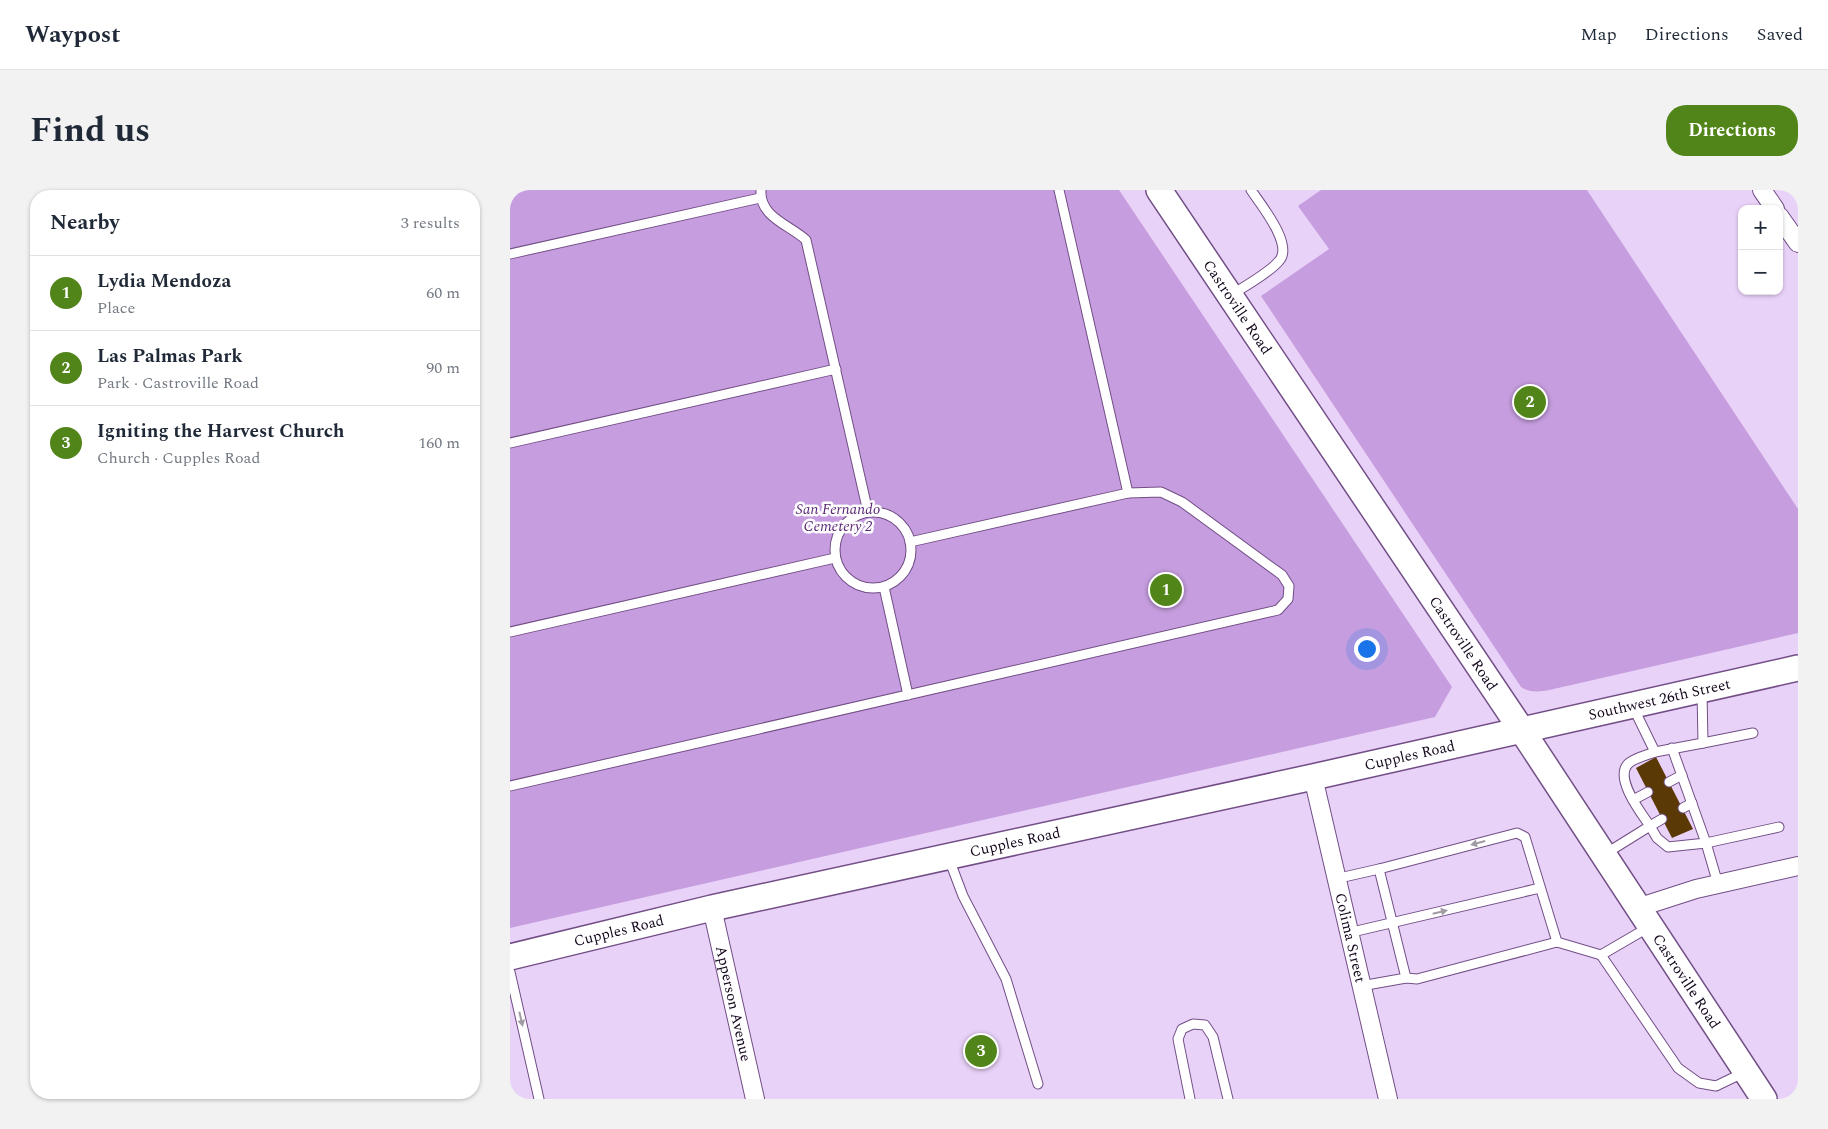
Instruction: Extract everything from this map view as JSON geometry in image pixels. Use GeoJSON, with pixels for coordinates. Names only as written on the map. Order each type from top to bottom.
{"type":"FeatureCollection","features":[{"type":"Feature","properties":{"kind":"main road","name":"Castroville Road"},"geometry":{"type":"LineString","coordinates":[[1159,190],[1521,729],[1764,1099]]}},
{"type":"Feature","properties":{"kind":"main road","name":"Southwest 26th Street"},"geometry":{"type":"LineString","coordinates":[[1521,729],[1798,668]]}},
{"type":"Feature","properties":{"kind":"main road","name":"Cupples Road"},"geometry":{"type":"LineString","coordinates":[[510,957],[712,908],[1313,777],[1521,729]]}},
{"type":"Feature","properties":{"kind":"street"},"geometry":{"type":"LineString","coordinates":[[1762,190],[1772,205]]}},
{"type":"Feature","properties":{"kind":"street"},"geometry":{"type":"LineString","coordinates":[[1783,222],[1798,243]]}},
{"type":"Feature","properties":{"kind":"street","name":"Colima Street"},"geometry":{"type":"LineString","coordinates":[[1313,777],[1335,880],[1388,1099]]}},
{"type":"Feature","properties":{"kind":"street"},"geometry":{"type":"LineString","coordinates":[[1644,918],[1718,884],[1798,866]]}},
{"type":"Feature","properties":{"kind":"street","name":"Apperson Avenue"},"geometry":{"type":"LineString","coordinates":[[712,908],[755,1099]]}},
{"type":"Feature","properties":{"kind":"lane"},"geometry":{"type":"LineString","coordinates":[[1059,190],[1128,493]]}},
{"type":"Feature","properties":{"kind":"lane"},"geometry":{"type":"LineString","coordinates":[[1230,296],[1280,261],[1284,251],[1281,236],[1251,190]]}},
{"type":"Feature","properties":{"kind":"lane"},"geometry":{"type":"LineString","coordinates":[[510,254],[760,194],[767,212],[806,240],[868,512]]}},
{"type":"Feature","properties":{"kind":"lane"},"geometry":{"type":"LineString","coordinates":[[510,443],[836,370]]}},
{"type":"Feature","properties":{"kind":"lane"},"geometry":{"type":"LineString","coordinates":[[510,786],[1278,610],[1288,599],[1290,586],[1282,576],[1182,502],[1161,492],[1128,493],[910,542]]}},
{"type":"Feature","properties":{"kind":"lane"},"geometry":{"type":"LineString","coordinates":[[868,512],[882,512],[895,519],[905,528],[910,542],[910,556],[906,569],[896,580],[884,587],[871,588],[854,583],[840,570],[835,558],[834,546],[838,533],[851,519],[868,512]]}},
{"type":"Feature","properties":{"kind":"lane"},"geometry":{"type":"LineString","coordinates":[[510,632],[835,558]]}},
{"type":"Feature","properties":{"kind":"lane"},"geometry":{"type":"LineString","coordinates":[[884,587],[908,695]]}},
{"type":"Feature","properties":{"kind":"lane"},"geometry":{"type":"LineString","coordinates":[[1702,689],[1702,742]]}},
{"type":"Feature","properties":{"kind":"lane"},"geometry":{"type":"LineString","coordinates":[[1632,705],[1655,752]]}},
{"type":"Feature","properties":{"kind":"lane"},"geometry":{"type":"LineString","coordinates":[[1753,733],[1655,752],[1630,762],[1624,769],[1625,783],[1633,800],[1657,838],[1668,847],[1706,843],[1779,827]]}},
{"type":"Feature","properties":{"kind":"lane"},"geometry":{"type":"LineString","coordinates":[[1672,748],[1706,843],[1718,884]]}},
{"type":"Feature","properties":{"kind":"lane"},"geometry":{"type":"LineString","coordinates":[[1669,782],[1682,775]]}},
{"type":"Feature","properties":{"kind":"lane"},"geometry":{"type":"LineString","coordinates":[[1633,800],[1648,792]]}},
{"type":"Feature","properties":{"kind":"lane"},"geometry":{"type":"LineString","coordinates":[[1683,808],[1692,803]]}},
{"type":"Feature","properties":{"kind":"lane"},"geometry":{"type":"LineString","coordinates":[[1603,856],[1662,819]]}},
{"type":"Feature","properties":{"kind":"lane"},"geometry":{"type":"LineString","coordinates":[[1335,880],[1517,833],[1525,837],[1557,942]]}},
{"type":"Feature","properties":{"kind":"lane"},"geometry":{"type":"LineString","coordinates":[[948,856],[963,896],[1006,979],[1038,1084]]}},
{"type":"Feature","properties":{"kind":"lane"},"geometry":{"type":"LineString","coordinates":[[1379,869],[1406,978]]}},
{"type":"Feature","properties":{"kind":"lane"},"geometry":{"type":"LineString","coordinates":[[1348,933],[1540,888]]}},
{"type":"Feature","properties":{"kind":"lane"},"geometry":{"type":"LineString","coordinates":[[1601,955],[1644,918]]}},
{"type":"Feature","properties":{"kind":"lane"},"geometry":{"type":"LineString","coordinates":[[1361,986],[1406,978],[1417,979],[1557,942],[1601,955],[1678,1068],[1699,1083],[1716,1086],[1746,1072]]}},
{"type":"Feature","properties":{"kind":"lane"},"geometry":{"type":"LineString","coordinates":[[510,972],[539,1099]]}},
{"type":"Feature","properties":{"kind":"lane"},"geometry":{"type":"LineString","coordinates":[[1190,1099],[1178,1039],[1182,1029],[1193,1024],[1205,1025],[1213,1037],[1228,1099]]}},
{"type":"Feature","properties":{"kind":"green space","name":"San Fernando Cemetery 2"},"geometry":{"type":"Polygon","coordinates":[[[510,190],[1119,190],[1452,687],[1435,717],[510,928],[510,190]]]}},
{"type":"Feature","properties":{"kind":"green space"},"geometry":{"type":"Polygon","coordinates":[[[1321,190],[1587,190],[1798,509],[1798,633],[1549,690],[1532,691],[1521,687],[1261,296],[1329,249],[1298,206],[1321,190]]]}},
{"type":"Feature","properties":{"kind":"building"},"geometry":{"type":"Polygon","coordinates":[[[1656,757],[1693,829],[1672,838],[1636,768],[1656,757]]]}},
{"type":"Feature","properties":{"kind":"place","name":"Las Palmas Park"},"geometry":{"type":"Point","coordinates":[1530,402]}},
{"type":"Feature","properties":{"kind":"place","name":"Lydia Mendoza"},"geometry":{"type":"Point","coordinates":[1166,590]}},
{"type":"Feature","properties":{"kind":"place","name":"Igniting the Harvest Church"},"geometry":{"type":"Point","coordinates":[981,1051]}}]}
